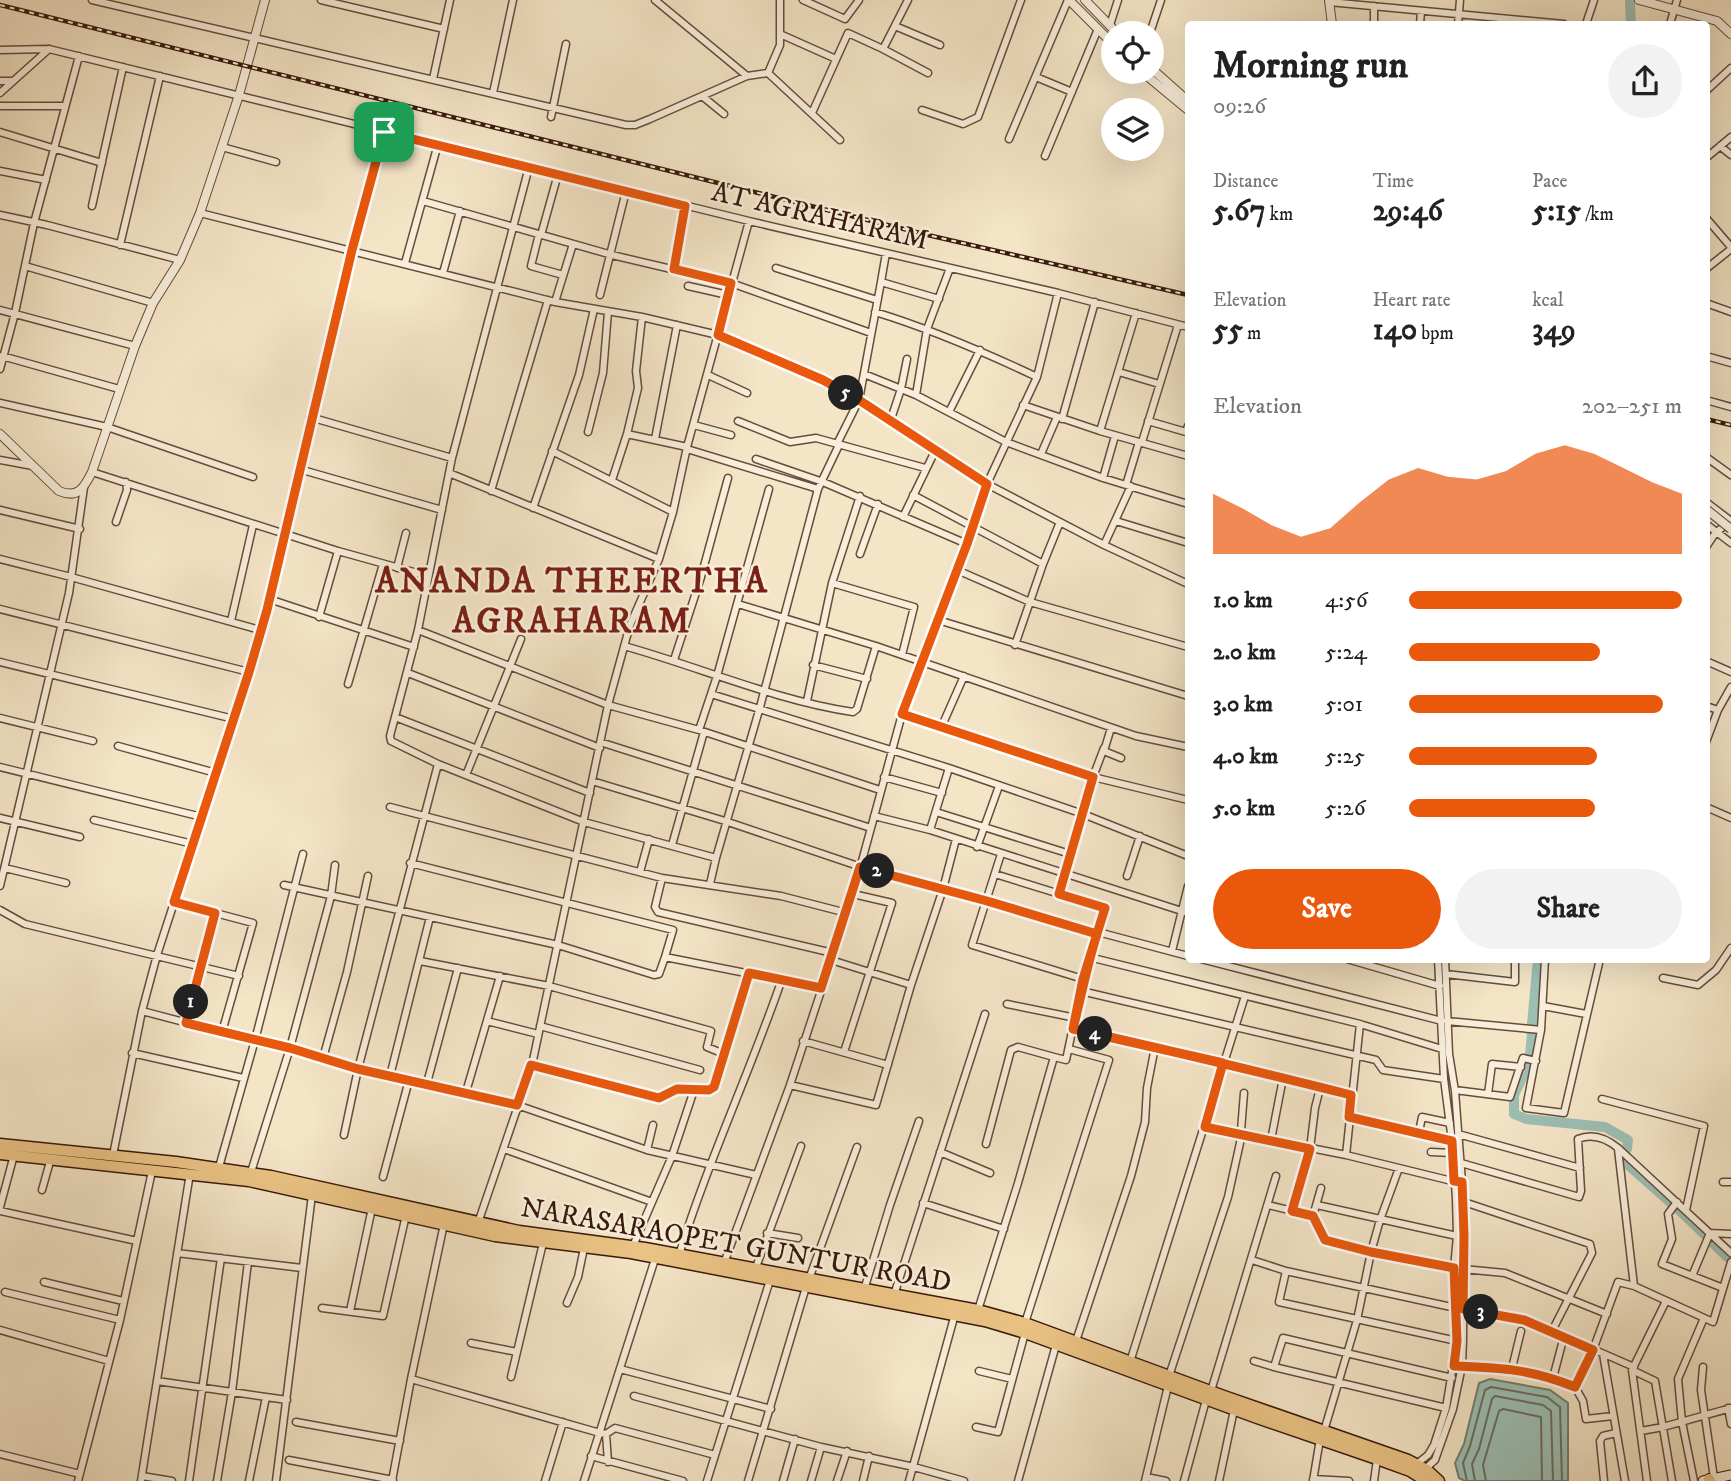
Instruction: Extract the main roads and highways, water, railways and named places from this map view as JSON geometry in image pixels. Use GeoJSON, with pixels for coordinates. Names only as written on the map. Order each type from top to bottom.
{"type":"FeatureCollection","features":[{"type":"Feature","properties":{"kind":"highway","name":"NARASARAOPET GUNTUR ROAD"},"geometry":{"type":"LineString","coordinates":[[0,1144],[113,1155],[191,1168],[407,1215],[478,1223],[543,1236],[633,1246],[679,1255],[770,1280],[894,1295],[1076,1341],[1130,1362],[1168,1381]]}},
{"type":"Feature","properties":{"kind":"highway","name":"NARASARAOPET GUNTUR ROAD"},"geometry":{"type":"LineString","coordinates":[[0,1154],[152,1169],[219,1167],[251,1172],[312,1184],[543,1243],[722,1268],[755,1270],[807,1283],[956,1310],[978,1310],[1025,1328],[1056,1345],[1322,1435],[1439,1481]]}},
{"type":"Feature","properties":{"kind":"highway","name":"NARASARAOPET GUNTUR ROAD"},"geometry":{"type":"LineString","coordinates":[[1209,1396],[1234,1410],[1322,1435],[1377,1459],[1419,1472]]}},
{"type":"Feature","properties":{"kind":"main road"},"geometry":{"type":"LineString","coordinates":[[1709,1480],[1731,1475]]}},
{"type":"Feature","properties":{"kind":"water"},"geometry":{"type":"Polygon","coordinates":[[[1490,1379],[1550,1390],[1568,1403],[1568,1481],[1465,1481],[1459,1478],[1455,1463],[1464,1444],[1479,1383],[1490,1379]]]}},
{"type":"Feature","properties":{"kind":"waterway"},"geometry":{"type":"LineString","coordinates":[[1630,2],[1631,21]]}},
{"type":"Feature","properties":{"kind":"waterway"},"geometry":{"type":"LineString","coordinates":[[1532,1024],[1538,963]]}},
{"type":"Feature","properties":{"kind":"waterway"},"geometry":{"type":"LineString","coordinates":[[1530,1055],[1532,1034]]}},
{"type":"Feature","properties":{"kind":"waterway"},"geometry":{"type":"LineString","coordinates":[[1529,1063],[1514,1095],[1514,1114],[1526,1119],[1605,1127],[1628,1140],[1627,1149]]}},
{"type":"Feature","properties":{"kind":"waterway"},"geometry":{"type":"LineString","coordinates":[[1626,1159],[1627,1164],[1670,1202]]}},
{"type":"Feature","properties":{"kind":"waterway"},"geometry":{"type":"LineString","coordinates":[[1678,1209],[1704,1234]]}},
{"type":"Feature","properties":{"kind":"waterway"},"geometry":{"type":"LineString","coordinates":[[1710,1240],[1727,1257]]}},
{"type":"Feature","properties":{"kind":"railway"},"geometry":{"type":"LineString","coordinates":[[0,5],[932,236],[1185,294]]}},
{"type":"Feature","properties":{"kind":"railway"},"geometry":{"type":"LineString","coordinates":[[1710,420],[1731,425]]}},
{"type":"Feature","properties":{"kind":"district","name":"ANANDA THEERTHA AGRAHARAM"},"geometry":{"type":"Point","coordinates":[572,602]}}]}
